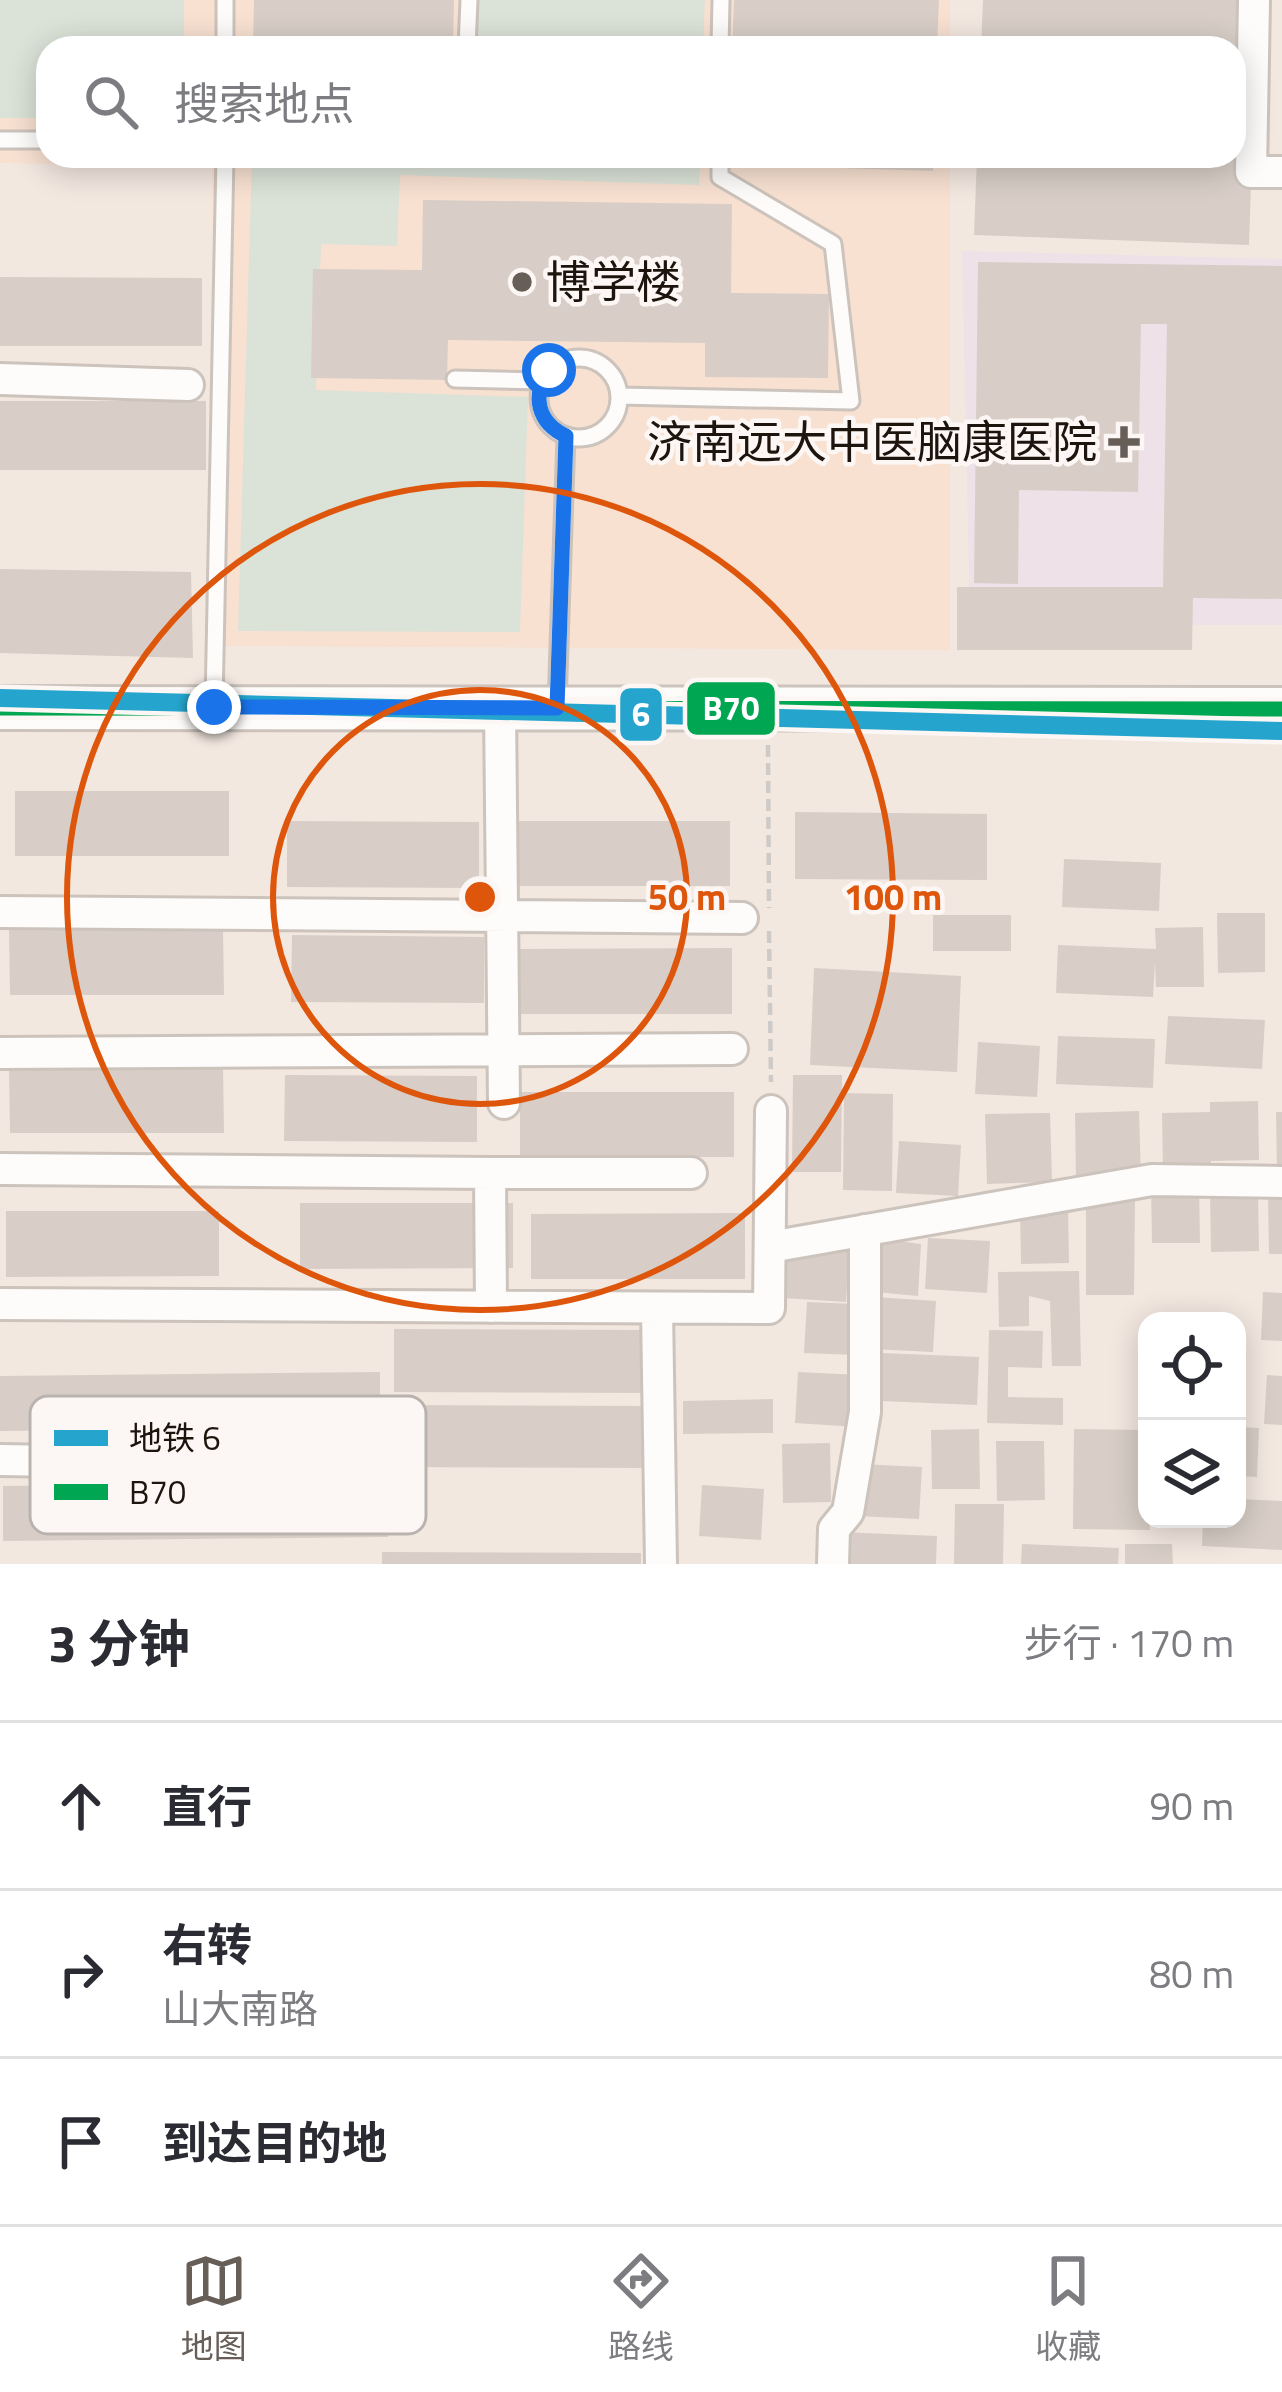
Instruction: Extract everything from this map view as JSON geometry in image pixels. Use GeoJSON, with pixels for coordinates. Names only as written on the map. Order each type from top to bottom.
{"type":"FeatureCollection","features":[{"type":"Feature","properties":{"kind":"main road"},"geometry":{"type":"LineString","coordinates":[[0,708],[1282,709]]}},
{"type":"Feature","properties":{"kind":"street"},"geometry":{"type":"LineString","coordinates":[[1253,0],[1251,172],[1282,172]]}},
{"type":"Feature","properties":{"kind":"street"},"geometry":{"type":"LineString","coordinates":[[0,380],[188,385]]}},
{"type":"Feature","properties":{"kind":"street"},"geometry":{"type":"LineString","coordinates":[[500,708],[504,1102]]}},
{"type":"Feature","properties":{"kind":"street"},"geometry":{"type":"LineString","coordinates":[[0,912],[502,920],[742,918]]}},
{"type":"Feature","properties":{"kind":"street"},"geometry":{"type":"LineString","coordinates":[[0,1053],[732,1049]]}},
{"type":"Feature","properties":{"kind":"street"},"geometry":{"type":"LineString","coordinates":[[0,1304],[769,1308],[771,1111]]}},
{"type":"Feature","properties":{"kind":"street"},"geometry":{"type":"LineString","coordinates":[[0,1169],[691,1173]]}},
{"type":"Feature","properties":{"kind":"street"},"geometry":{"type":"LineString","coordinates":[[490,1173],[491,1306]]}},
{"type":"Feature","properties":{"kind":"street"},"geometry":{"type":"LineString","coordinates":[[770,1247],[1152,1180],[1282,1182]]}},
{"type":"Feature","properties":{"kind":"street"},"geometry":{"type":"LineString","coordinates":[[833,1564],[834,1529],[848,1512],[865,1412],[865,1230]]}},
{"type":"Feature","properties":{"kind":"street"},"geometry":{"type":"LineString","coordinates":[[657,1309],[661,1564]]}},
{"type":"Feature","properties":{"kind":"street"},"geometry":{"type":"LineString","coordinates":[[0,1460],[30,1460]]}},
{"type":"Feature","properties":{"kind":"lane"},"geometry":{"type":"LineString","coordinates":[[225,0],[225,36]]}},
{"type":"Feature","properties":{"kind":"lane"},"geometry":{"type":"LineString","coordinates":[[468,36],[469,0]]}},
{"type":"Feature","properties":{"kind":"lane"},"geometry":{"type":"LineString","coordinates":[[720,36],[721,0]]}},
{"type":"Feature","properties":{"kind":"lane"},"geometry":{"type":"LineString","coordinates":[[0,140],[36,140]]}},
{"type":"Feature","properties":{"kind":"lane"},"geometry":{"type":"LineString","coordinates":[[214,707],[225,168]]}},
{"type":"Feature","properties":{"kind":"lane"},"geometry":{"type":"LineString","coordinates":[[619,396],[851,401],[833,244],[720,177],[720,168]]}},
{"type":"Feature","properties":{"kind":"lane"},"geometry":{"type":"LineString","coordinates":[[586,358],[610,371],[619,396],[603,430],[566,436],[545,420],[538,394],[541,381],[560,362],[586,358]]}},
{"type":"Feature","properties":{"kind":"lane"},"geometry":{"type":"LineString","coordinates":[[455,379],[541,381]]}},
{"type":"Feature","properties":{"kind":"lane"},"geometry":{"type":"LineString","coordinates":[[557,708],[566,436]]}},
{"type":"Feature","properties":{"kind":"shaded area"},"geometry":{"type":"Polygon","coordinates":[[[0,0],[950,0],[950,36],[36,36],[36,164],[0,163],[0,0]]]}},
{"type":"Feature","properties":{"kind":"shaded area"},"geometry":{"type":"Polygon","coordinates":[[[0,0],[184,0],[184,36],[36,36],[36,118],[0,118],[0,0]]]}},
{"type":"Feature","properties":{"kind":"shaded area"},"geometry":{"type":"Polygon","coordinates":[[[476,0],[705,0],[704,36],[475,36],[476,0]]]}},
{"type":"Feature","properties":{"kind":"shaded area"},"geometry":{"type":"Polygon","coordinates":[[[212,168],[950,168],[950,650],[216,646],[212,168]]]}},
{"type":"Feature","properties":{"kind":"shaded area"},"geometry":{"type":"Polygon","coordinates":[[[252,168],[700,168],[699,185],[400,175],[397,246],[321,244],[316,390],[528,397],[520,632],[238,631],[252,168]]]}},
{"type":"Feature","properties":{"kind":"shaded area","name":"济南远大中医脑康医院"},"geometry":{"type":"Polygon","coordinates":[[[962,251],[1282,259],[1282,625],[970,625],[962,251]]]}},
{"type":"Feature","properties":{"kind":"building"},"geometry":{"type":"Polygon","coordinates":[[[254,0],[454,0],[453,36],[253,36],[254,0]]]}},
{"type":"Feature","properties":{"kind":"building"},"geometry":{"type":"Polygon","coordinates":[[[734,0],[939,0],[938,36],[732,36],[734,0]]]}},
{"type":"Feature","properties":{"kind":"building"},"geometry":{"type":"Polygon","coordinates":[[[983,0],[1257,0],[1249,245],[974,235],[977,168],[1246,168],[1246,36],[982,36],[983,0]]]}},
{"type":"Feature","properties":{"kind":"building"},"geometry":{"type":"Polygon","coordinates":[[[838,168],[933,168],[933,171],[838,168]]]}},
{"type":"Feature","properties":{"kind":"building","name":"博学楼"},"geometry":{"type":"Polygon","coordinates":[[[423,200],[732,204],[731,293],[829,294],[828,378],[705,377],[705,343],[448,340],[447,380],[311,378],[313,269],[422,270],[423,200]]]}},
{"type":"Feature","properties":{"kind":"building","name":"济南远大中医脑康医院"},"geometry":{"type":"Polygon","coordinates":[[[978,262],[1282,266],[1282,599],[1193,598],[1192,650],[957,650],[957,587],[1163,587],[1167,324],[1141,324],[1138,492],[1019,490],[1018,584],[974,583],[978,262]]]}},
{"type":"Feature","properties":{"kind":"building"},"geometry":{"type":"Polygon","coordinates":[[[0,277],[202,278],[202,346],[0,346],[0,277]]]}},
{"type":"Feature","properties":{"kind":"building"},"geometry":{"type":"Polygon","coordinates":[[[0,401],[206,401],[206,470],[0,470],[0,401]]]}},
{"type":"Feature","properties":{"kind":"building"},"geometry":{"type":"Polygon","coordinates":[[[0,569],[191,572],[193,658],[0,653],[0,569]]]}},
{"type":"Feature","properties":{"kind":"building"},"geometry":{"type":"Polygon","coordinates":[[[15,791],[229,791],[229,856],[15,856],[15,791]]]}},
{"type":"Feature","properties":{"kind":"building"},"geometry":{"type":"Polygon","coordinates":[[[795,812],[987,814],[987,880],[795,879],[795,812]]]}},
{"type":"Feature","properties":{"kind":"building"},"geometry":{"type":"Polygon","coordinates":[[[287,821],[479,822],[479,888],[287,887],[287,821]]]}},
{"type":"Feature","properties":{"kind":"building"},"geometry":{"type":"Polygon","coordinates":[[[516,821],[730,821],[730,886],[516,886],[516,821]]]}},
{"type":"Feature","properties":{"kind":"building"},"geometry":{"type":"Polygon","coordinates":[[[1064,859],[1161,863],[1159,911],[1062,907],[1064,859]]]}},
{"type":"Feature","properties":{"kind":"building"},"geometry":{"type":"Polygon","coordinates":[[[1217,913],[1265,913],[1265,972],[1218,973],[1217,913]]]}},
{"type":"Feature","properties":{"kind":"building"},"geometry":{"type":"Polygon","coordinates":[[[933,915],[1011,915],[1011,951],[933,951],[933,915]]]}},
{"type":"Feature","properties":{"kind":"building"},"geometry":{"type":"Polygon","coordinates":[[[1203,927],[1204,987],[1156,987],[1155,962],[1153,997],[1056,993],[1058,945],[1156,949],[1155,928],[1203,927]]]}},
{"type":"Feature","properties":{"kind":"building"},"geometry":{"type":"Polygon","coordinates":[[[9,930],[223,930],[224,995],[10,995],[9,930]]]}},
{"type":"Feature","properties":{"kind":"building"},"geometry":{"type":"Polygon","coordinates":[[[292,935],[484,937],[484,1003],[291,1002],[292,935]]]}},
{"type":"Feature","properties":{"kind":"building"},"geometry":{"type":"Polygon","coordinates":[[[732,948],[732,1014],[519,1014],[519,949],[732,948]]]}},
{"type":"Feature","properties":{"kind":"building"},"geometry":{"type":"Polygon","coordinates":[[[814,968],[961,976],[957,1072],[810,1065],[814,968]]]}},
{"type":"Feature","properties":{"kind":"building"},"geometry":{"type":"Polygon","coordinates":[[[1168,1016],[1265,1020],[1262,1069],[1165,1064],[1168,1016]]]}},
{"type":"Feature","properties":{"kind":"building"},"geometry":{"type":"Polygon","coordinates":[[[1058,1036],[1155,1039],[1153,1088],[1056,1084],[1058,1036]]]}},
{"type":"Feature","properties":{"kind":"building"},"geometry":{"type":"Polygon","coordinates":[[[978,1042],[1040,1046],[1037,1097],[975,1094],[978,1042]]]}},
{"type":"Feature","properties":{"kind":"building"},"geometry":{"type":"Polygon","coordinates":[[[9,1068],[223,1068],[224,1133],[10,1133],[9,1068]]]}},
{"type":"Feature","properties":{"kind":"building"},"geometry":{"type":"Polygon","coordinates":[[[285,1075],[477,1076],[477,1142],[284,1141],[285,1075]]]}},
{"type":"Feature","properties":{"kind":"building"},"geometry":{"type":"Polygon","coordinates":[[[793,1075],[842,1075],[841,1172],[792,1172],[793,1075]]]}},
{"type":"Feature","properties":{"kind":"building"},"geometry":{"type":"Polygon","coordinates":[[[520,1092],[734,1092],[734,1157],[520,1157],[520,1092]]]}},
{"type":"Feature","properties":{"kind":"building"},"geometry":{"type":"Polygon","coordinates":[[[844,1093],[893,1094],[892,1191],[843,1190],[844,1093]]]}},
{"type":"Feature","properties":{"kind":"building"},"geometry":{"type":"Polygon","coordinates":[[[1258,1101],[1259,1160],[1211,1161],[1211,1171],[1163,1172],[1162,1113],[1210,1112],[1210,1102],[1258,1101]]]}},
{"type":"Feature","properties":{"kind":"building"},"geometry":{"type":"Polygon","coordinates":[[[1139,1111],[1141,1180],[1076,1182],[1075,1113],[1139,1111]]]}},
{"type":"Feature","properties":{"kind":"building"},"geometry":{"type":"Polygon","coordinates":[[[1276,1112],[1282,1112],[1282,1171],[1277,1171],[1276,1112]]]}},
{"type":"Feature","properties":{"kind":"building"},"geometry":{"type":"Polygon","coordinates":[[[1050,1113],[1052,1182],[987,1184],[985,1114],[1050,1113]]]}},
{"type":"Feature","properties":{"kind":"building"},"geometry":{"type":"Polygon","coordinates":[[[899,1141],[961,1145],[958,1196],[896,1193],[899,1141]]]}},
{"type":"Feature","properties":{"kind":"building"},"geometry":{"type":"Polygon","coordinates":[[[1199,1183],[1200,1243],[1152,1243],[1151,1184],[1199,1183]]]}},
{"type":"Feature","properties":{"kind":"building"},"geometry":{"type":"Polygon","coordinates":[[[1258,1191],[1259,1251],[1211,1252],[1210,1192],[1258,1191]]]}},
{"type":"Feature","properties":{"kind":"building"},"geometry":{"type":"Polygon","coordinates":[[[1282,1194],[1282,1254],[1269,1254],[1268,1195],[1282,1194]]]}},
{"type":"Feature","properties":{"kind":"building"},"geometry":{"type":"Polygon","coordinates":[[[1086,1198],[1135,1198],[1134,1295],[1086,1295],[1086,1198]]]}},
{"type":"Feature","properties":{"kind":"building"},"geometry":{"type":"Polygon","coordinates":[[[300,1203],[513,1203],[513,1268],[300,1269],[300,1203]]]}},
{"type":"Feature","properties":{"kind":"building"},"geometry":{"type":"Polygon","coordinates":[[[1068,1204],[1069,1263],[1021,1264],[1020,1205],[1068,1204]]]}},
{"type":"Feature","properties":{"kind":"building"},"geometry":{"type":"Polygon","coordinates":[[[6,1211],[219,1211],[219,1276],[6,1277],[6,1211]]]}},
{"type":"Feature","properties":{"kind":"building"},"geometry":{"type":"Polygon","coordinates":[[[745,1213],[745,1279],[531,1279],[531,1214],[745,1213]]]}},
{"type":"Feature","properties":{"kind":"building"},"geometry":{"type":"Polygon","coordinates":[[[875,1238],[921,1244],[918,1296],[875,1292],[875,1238]]]}},
{"type":"Feature","properties":{"kind":"building"},"geometry":{"type":"Polygon","coordinates":[[[928,1238],[990,1241],[987,1293],[925,1289],[928,1238]]]}},
{"type":"Feature","properties":{"kind":"building"},"geometry":{"type":"Polygon","coordinates":[[[787,1247],[849,1250],[846,1302],[784,1298],[787,1247]]]}},
{"type":"Feature","properties":{"kind":"building"},"geometry":{"type":"Polygon","coordinates":[[[1079,1271],[1081,1366],[1052,1366],[1050,1301],[1029,1296],[1029,1326],[999,1327],[998,1272],[1079,1271]]]}},
{"type":"Feature","properties":{"kind":"building"},"geometry":{"type":"Polygon","coordinates":[[[1263,1292],[1282,1293],[1282,1341],[1261,1340],[1263,1292]]]}},
{"type":"Feature","properties":{"kind":"building"},"geometry":{"type":"Polygon","coordinates":[[[874,1297],[936,1301],[933,1352],[871,1349],[874,1297]]]}},
{"type":"Feature","properties":{"kind":"building"},"geometry":{"type":"Polygon","coordinates":[[[807,1302],[855,1304],[855,1355],[804,1353],[807,1302]]]}},
{"type":"Feature","properties":{"kind":"building"},"geometry":{"type":"Polygon","coordinates":[[[394,1329],[653,1330],[653,1393],[394,1392],[394,1329]]]}},
{"type":"Feature","properties":{"kind":"building"},"geometry":{"type":"Polygon","coordinates":[[[989,1330],[1043,1331],[1042,1368],[1008,1367],[1008,1397],[1063,1398],[1063,1425],[987,1423],[989,1330]]]}},
{"type":"Feature","properties":{"kind":"building"},"geometry":{"type":"Polygon","coordinates":[[[882,1353],[979,1357],[977,1405],[880,1401],[882,1353]]]}},
{"type":"Feature","properties":{"kind":"building"},"geometry":{"type":"Polygon","coordinates":[[[380,1372],[380,1396],[30,1396],[30,1431],[0,1431],[0,1376],[380,1372]]]}},
{"type":"Feature","properties":{"kind":"building"},"geometry":{"type":"Polygon","coordinates":[[[798,1372],[860,1375],[857,1427],[795,1423],[798,1372]]]}},
{"type":"Feature","properties":{"kind":"building"},"geometry":{"type":"Polygon","coordinates":[[[1267,1375],[1282,1376],[1282,1425],[1264,1424],[1267,1375]]]}},
{"type":"Feature","properties":{"kind":"building"},"geometry":{"type":"Polygon","coordinates":[[[773,1399],[773,1433],[683,1434],[683,1401],[773,1399]]]}},
{"type":"Feature","properties":{"kind":"building"},"geometry":{"type":"Polygon","coordinates":[[[426,1405],[651,1406],[651,1468],[426,1467],[426,1405]]]}},
{"type":"Feature","properties":{"kind":"building"},"geometry":{"type":"Polygon","coordinates":[[[1246,1427],[1259,1428],[1257,1477],[1246,1476],[1246,1427]]]}},
{"type":"Feature","properties":{"kind":"building"},"geometry":{"type":"Polygon","coordinates":[[[979,1429],[980,1489],[932,1489],[931,1430],[979,1429]]]}},
{"type":"Feature","properties":{"kind":"building"},"geometry":{"type":"Polygon","coordinates":[[[1074,1429],[1138,1430],[1138,1528],[1150,1530],[1073,1529],[1074,1429]]]}},
{"type":"Feature","properties":{"kind":"building"},"geometry":{"type":"Polygon","coordinates":[[[996,1441],[1044,1441],[1045,1500],[997,1501],[996,1441]]]}},
{"type":"Feature","properties":{"kind":"building"},"geometry":{"type":"Polygon","coordinates":[[[830,1443],[831,1502],[783,1503],[782,1444],[830,1443]]]}},
{"type":"Feature","properties":{"kind":"building"},"geometry":{"type":"Polygon","coordinates":[[[860,1464],[922,1467],[919,1519],[857,1516],[860,1464]]]}},
{"type":"Feature","properties":{"kind":"building"},"geometry":{"type":"Polygon","coordinates":[[[702,1485],[764,1489],[761,1540],[699,1536],[702,1485]]]}},
{"type":"Feature","properties":{"kind":"building"},"geometry":{"type":"Polygon","coordinates":[[[3,1486],[30,1486],[30,1534],[388,1537],[3,1541],[3,1486]]]}},
{"type":"Feature","properties":{"kind":"building"},"geometry":{"type":"Polygon","coordinates":[[[1246,1499],[1282,1501],[1282,1550],[1202,1546],[1203,1528],[1246,1528],[1246,1499]]]}},
{"type":"Feature","properties":{"kind":"building"},"geometry":{"type":"Polygon","coordinates":[[[955,1504],[1004,1504],[1003,1564],[954,1564],[955,1504]]]}},
{"type":"Feature","properties":{"kind":"building"},"geometry":{"type":"Polygon","coordinates":[[[840,1532],[937,1536],[936,1564],[838,1564],[840,1532]]]}},
{"type":"Feature","properties":{"kind":"building"},"geometry":{"type":"Polygon","coordinates":[[[1022,1544],[1119,1548],[1118,1564],[1021,1564],[1022,1544]]]}},
{"type":"Feature","properties":{"kind":"building"},"geometry":{"type":"Polygon","coordinates":[[[1125,1544],[1172,1544],[1173,1564],[1125,1564],[1125,1544]]]}},
{"type":"Feature","properties":{"kind":"building"},"geometry":{"type":"Polygon","coordinates":[[[382,1552],[641,1553],[641,1564],[382,1564],[382,1552]]]}},
{"type":"Feature","properties":{"kind":"metro line","name":"6"},"geometry":{"type":"LineString","coordinates":[[0,698],[1282,731]]}},
{"type":"Feature","properties":{"kind":"transit line","name":"B70"},"geometry":{"type":"LineString","coordinates":[[0,708],[1282,709]]}},
{"type":"Feature","properties":{"kind":"place","name":"博学楼"},"geometry":{"type":"Point","coordinates":[522,282]}},
{"type":"Feature","properties":{"kind":"place","name":"济南远大中医脑康医院"},"geometry":{"type":"Point","coordinates":[1124,442]}},
{"type":"Feature","properties":{"kind":"route"},"geometry":{"type":"LineString","coordinates":[[214,707],[557,708],[566,436],[554,430],[539,408],[541,381],[549,370]]}}]}
